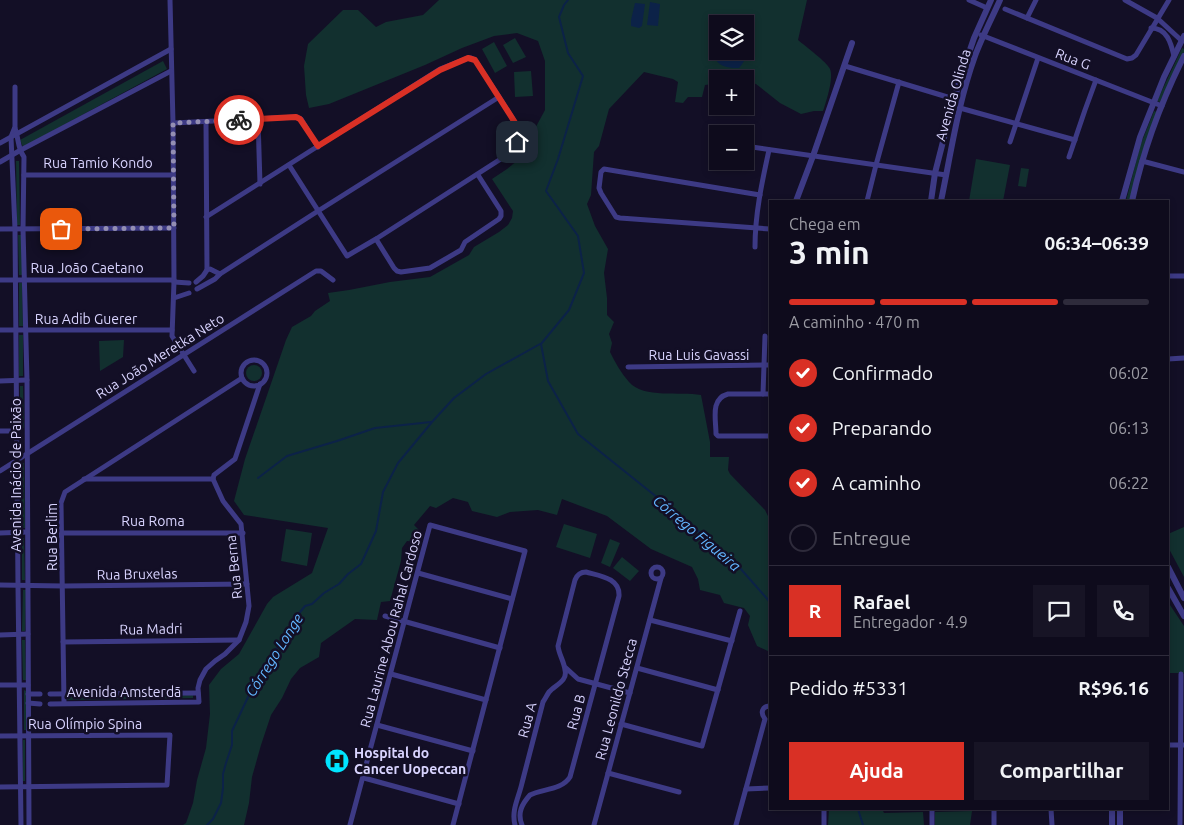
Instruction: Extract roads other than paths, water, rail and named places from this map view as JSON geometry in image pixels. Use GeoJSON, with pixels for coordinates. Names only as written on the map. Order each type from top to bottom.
{"type":"FeatureCollection","features":[{"type":"Feature","properties":{"kind":"street"},"geometry":{"type":"LineString","coordinates":[[170,0],[174,228],[172,336],[194,371]]}},
{"type":"Feature","properties":{"kind":"street"},"geometry":{"type":"LineString","coordinates":[[969,0],[987,8]]}},
{"type":"Feature","properties":{"kind":"street","name":"Avenida Olinda"},"geometry":{"type":"LineString","coordinates":[[931,200],[935,173],[954,99],[968,54],[991,0]]}},
{"type":"Feature","properties":{"kind":"street","name":"Avenida Olinda"},"geometry":{"type":"LineString","coordinates":[[941,200],[950,150],[975,56],[1000,0]]}},
{"type":"Feature","properties":{"kind":"street"},"geometry":{"type":"LineString","coordinates":[[1027,18],[1036,0]]}},
{"type":"Feature","properties":{"kind":"street"},"geometry":{"type":"LineString","coordinates":[[1122,200],[1140,137],[1153,102],[1183,40],[1175,36],[1157,18],[1125,0]]}},
{"type":"Feature","properties":{"kind":"street"},"geometry":{"type":"LineString","coordinates":[[1005,9],[1127,59],[1136,55],[1169,0]]}},
{"type":"Feature","properties":{"kind":"street"},"geometry":{"type":"LineString","coordinates":[[1152,28],[1162,31],[1168,38],[1174,56]]}},
{"type":"Feature","properties":{"kind":"street","name":"Rua G"},"geometry":{"type":"LineString","coordinates":[[976,33],[1162,106]]}},
{"type":"Feature","properties":{"kind":"street"},"geometry":{"type":"LineString","coordinates":[[1170,42],[1175,36]]}},
{"type":"Feature","properties":{"kind":"street"},"geometry":{"type":"LineString","coordinates":[[796,200],[852,43]]}},
{"type":"Feature","properties":{"kind":"street"},"geometry":{"type":"LineString","coordinates":[[0,143],[171,49]]}},
{"type":"Feature","properties":{"kind":"street"},"geometry":{"type":"LineString","coordinates":[[1132,200],[1142,161],[1172,80],[1184,56]]}},
{"type":"Feature","properties":{"kind":"street"},"geometry":{"type":"LineString","coordinates":[[206,217],[440,70],[468,58],[475,60],[521,132],[510,153],[478,175],[347,256],[289,165]]}},
{"type":"Feature","properties":{"kind":"street"},"geometry":{"type":"LineString","coordinates":[[1010,142],[1038,58]]}},
{"type":"Feature","properties":{"kind":"street"},"geometry":{"type":"LineString","coordinates":[[845,66],[954,99]]}},
{"type":"Feature","properties":{"kind":"street"},"geometry":{"type":"LineString","coordinates":[[0,162],[172,71]]}},
{"type":"Feature","properties":{"kind":"street"},"geometry":{"type":"LineString","coordinates":[[1069,158],[1096,80]]}},
{"type":"Feature","properties":{"kind":"street"},"geometry":{"type":"LineString","coordinates":[[867,200],[899,82]]}},
{"type":"Feature","properties":{"kind":"street","name":"Avenida Inácio de Paixão"},"geometry":{"type":"LineString","coordinates":[[15,87],[15,127],[19,151],[24,157],[23,229],[27,380],[29,825]]}},
{"type":"Feature","properties":{"kind":"street"},"geometry":{"type":"LineString","coordinates":[[206,122],[207,270],[198,281],[199,288],[499,97]]}},
{"type":"Feature","properties":{"kind":"street"},"geometry":{"type":"LineString","coordinates":[[960,108],[1075,140]]}},
{"type":"Feature","properties":{"kind":"street"},"geometry":{"type":"LineString","coordinates":[[173,123],[296,117],[300,119],[318,146]]}},
{"type":"Feature","properties":{"kind":"street"},"geometry":{"type":"LineString","coordinates":[[258,119],[260,184]]}},
{"type":"Feature","properties":{"kind":"street","name":"Avenida Inácio de Paixão"},"geometry":{"type":"LineString","coordinates":[[15,127],[11,137],[15,229],[21,825]]}},
{"type":"Feature","properties":{"kind":"street"},"geometry":{"type":"LineString","coordinates":[[945,136],[954,137]]}},
{"type":"Feature","properties":{"kind":"street"},"geometry":{"type":"LineString","coordinates":[[754,148],[946,175]]}},
{"type":"Feature","properties":{"kind":"street"},"geometry":{"type":"LineString","coordinates":[[755,247],[755,228],[769,150]]}},
{"type":"Feature","properties":{"kind":"street"},"geometry":{"type":"LineString","coordinates":[[1142,161],[1184,172]]}},
{"type":"Feature","properties":{"kind":"street"},"geometry":{"type":"LineString","coordinates":[[760,195],[604,169],[601,172],[599,188],[600,193],[616,217],[620,218],[769,229]]}},
{"type":"Feature","properties":{"kind":"street","name":"Rua Tamio Kondo"},"geometry":{"type":"LineString","coordinates":[[24,174],[173,175]]}},
{"type":"Feature","properties":{"kind":"street"},"geometry":{"type":"LineString","coordinates":[[376,239],[394,268],[401,272],[430,268],[461,250],[465,242],[501,216],[501,211],[478,175]]}},
{"type":"Feature","properties":{"kind":"street"},"geometry":{"type":"LineString","coordinates":[[0,229],[174,228]]}},
{"type":"Feature","properties":{"kind":"street"},"geometry":{"type":"LineString","coordinates":[[207,270],[210,269],[220,274]]}},
{"type":"Feature","properties":{"kind":"street","name":"Rua João Meretka Neto"},"geometry":{"type":"LineString","coordinates":[[0,471],[316,271],[320,271],[333,280]]}},
{"type":"Feature","properties":{"kind":"street"},"geometry":{"type":"LineString","coordinates":[[1169,276],[1184,276]]}},
{"type":"Feature","properties":{"kind":"street","name":"Rua João Caetano"},"geometry":{"type":"LineString","coordinates":[[0,280],[174,281],[188,283]]}},
{"type":"Feature","properties":{"kind":"street"},"geometry":{"type":"LineString","coordinates":[[174,298],[189,293]]}},
{"type":"Feature","properties":{"kind":"street","name":"Rua Adib Guerer"},"geometry":{"type":"LineString","coordinates":[[0,330],[172,330]]}},
{"type":"Feature","properties":{"kind":"street"},"geometry":{"type":"LineString","coordinates":[[763,394],[767,365],[765,336]]}},
{"type":"Feature","properties":{"kind":"street"},"geometry":{"type":"LineString","coordinates":[[1169,359],[1184,358]]}},
{"type":"Feature","properties":{"kind":"street"},"geometry":{"type":"LineString","coordinates":[[84,479],[213,479],[214,475],[235,459],[260,384],[266,377],[264,364],[251,360],[243,365],[241,369],[242,378],[253,386],[260,384]]}},
{"type":"Feature","properties":{"kind":"street","name":"Rua Luis Gavassi"},"geometry":{"type":"LineString","coordinates":[[628,367],[767,365]]}},
{"type":"Feature","properties":{"kind":"street","name":"Rua Berlim"},"geometry":{"type":"LineString","coordinates":[[64,703],[62,496],[84,479],[242,378]]}},
{"type":"Feature","properties":{"kind":"street"},"geometry":{"type":"LineString","coordinates":[[0,380],[27,380]]}},
{"type":"Feature","properties":{"kind":"street"},"geometry":{"type":"LineString","coordinates":[[769,394],[728,394],[719,399],[715,408],[716,434],[722,437],[769,436]]}},
{"type":"Feature","properties":{"kind":"street"},"geometry":{"type":"LineString","coordinates":[[0,431],[16,431]]}},
{"type":"Feature","properties":{"kind":"street","name":"Rua Berna"},"geometry":{"type":"LineString","coordinates":[[198,693],[200,680],[206,669],[239,640],[246,622],[249,606],[241,524],[223,501],[213,479]]}},
{"type":"Feature","properties":{"kind":"street","name":"Rua Laurine Abou Rahal Cardoso"},"geometry":{"type":"LineString","coordinates":[[350,825],[430,525],[526,551],[512,600]]}},
{"type":"Feature","properties":{"kind":"street"},"geometry":{"type":"LineString","coordinates":[[0,533],[27,532]]}},
{"type":"Feature","properties":{"kind":"street","name":"Rua Roma"},"geometry":{"type":"LineString","coordinates":[[62,533],[243,533]]}},
{"type":"Feature","properties":{"kind":"street"},"geometry":{"type":"LineString","coordinates":[[1169,569],[1184,598]]}},
{"type":"Feature","properties":{"kind":"street","name":"Rua A"},"geometry":{"type":"LineString","coordinates":[[514,825],[514,808],[543,702],[549,692],[559,684],[566,674],[558,646],[577,577],[582,572],[586,572],[610,579]]}},
{"type":"Feature","properties":{"kind":"street"},"geometry":{"type":"LineString","coordinates":[[418,574],[512,600],[453,825]]}},
{"type":"Feature","properties":{"kind":"street","name":"Rua Leonildo Stecca"},"geometry":{"type":"LineString","coordinates":[[594,825],[650,620],[658,588],[658,578]]}},
{"type":"Feature","properties":{"kind":"street","name":"Rua B"},"geometry":{"type":"LineString","coordinates":[[527,798],[533,793],[565,783],[570,777],[619,596],[618,586],[610,579]]}},
{"type":"Feature","properties":{"kind":"street","name":"Rua Bruxelas"},"geometry":{"type":"LineString","coordinates":[[0,585],[247,584]]}},
{"type":"Feature","properties":{"kind":"street"},"geometry":{"type":"LineString","coordinates":[[1169,590],[1184,616]]}},
{"type":"Feature","properties":{"kind":"street"},"geometry":{"type":"LineString","coordinates":[[621,724],[702,746],[740,611]]}},
{"type":"Feature","properties":{"kind":"street"},"geometry":{"type":"LineString","coordinates":[[385,616],[500,648]]}},
{"type":"Feature","properties":{"kind":"street"},"geometry":{"type":"LineString","coordinates":[[650,620],[732,642]]}},
{"type":"Feature","properties":{"kind":"street"},"geometry":{"type":"LineString","coordinates":[[0,635],[28,634]]}},
{"type":"Feature","properties":{"kind":"street","name":"Rua Madri"},"geometry":{"type":"LineString","coordinates":[[63,642],[239,640]]}},
{"type":"Feature","properties":{"kind":"street"},"geometry":{"type":"LineString","coordinates":[[564,666],[578,679],[630,693]]}},
{"type":"Feature","properties":{"kind":"street"},"geometry":{"type":"LineString","coordinates":[[636,668],[718,690]]}},
{"type":"Feature","properties":{"kind":"street"},"geometry":{"type":"LineString","coordinates":[[391,674],[486,700]]}},
{"type":"Feature","properties":{"kind":"street"},"geometry":{"type":"LineString","coordinates":[[1180,825],[1181,674]]}},
{"type":"Feature","properties":{"kind":"street"},"geometry":{"type":"LineString","coordinates":[[559,684],[578,679]]}},
{"type":"Feature","properties":{"kind":"street"},"geometry":{"type":"LineString","coordinates":[[0,686],[28,685]]}},
{"type":"Feature","properties":{"kind":"street","name":"Avenida Amsterdã"},"geometry":{"type":"LineString","coordinates":[[50,694],[198,693],[199,702],[50,704]]}},
{"type":"Feature","properties":{"kind":"street"},"geometry":{"type":"LineString","coordinates":[[28,694],[40,694]]}},
{"type":"Feature","properties":{"kind":"street"},"geometry":{"type":"LineString","coordinates":[[28,704],[40,704]]}},
{"type":"Feature","properties":{"kind":"street"},"geometry":{"type":"LineString","coordinates":[[736,825],[767,719],[762,715],[762,710],[769,706]]}},
{"type":"Feature","properties":{"kind":"street"},"geometry":{"type":"LineString","coordinates":[[377,725],[473,751]]}},
{"type":"Feature","properties":{"kind":"street","name":"Rua Olímpio Spina"},"geometry":{"type":"LineString","coordinates":[[0,736],[170,735],[168,785],[29,787]]}},
{"type":"Feature","properties":{"kind":"street"},"geometry":{"type":"LineString","coordinates":[[1169,744],[1182,745]]}},
{"type":"Feature","properties":{"kind":"street"},"geometry":{"type":"LineString","coordinates":[[608,773],[680,792]]}},
{"type":"Feature","properties":{"kind":"street"},"geometry":{"type":"LineString","coordinates":[[364,778],[459,804]]}},
{"type":"Feature","properties":{"kind":"street"},"geometry":{"type":"LineString","coordinates":[[0,787],[29,787]]}},
{"type":"Feature","properties":{"kind":"street"},"geometry":{"type":"LineString","coordinates":[[746,790],[769,788]]}},
{"type":"Feature","properties":{"kind":"street"},"geometry":{"type":"LineString","coordinates":[[520,791],[527,798],[520,812],[522,825]]}},
{"type":"Feature","properties":{"kind":"street"},"geometry":{"type":"LineString","coordinates":[[824,810],[824,825]]}},
{"type":"Feature","properties":{"kind":"street"},"geometry":{"type":"LineString","coordinates":[[932,810],[932,825]]}},
{"type":"Feature","properties":{"kind":"street"},"geometry":{"type":"LineString","coordinates":[[994,810],[994,825]]}},
{"type":"Feature","properties":{"kind":"street"},"geometry":{"type":"LineString","coordinates":[[1051,810],[1052,825]]}},
{"type":"Feature","properties":{"kind":"street"},"geometry":{"type":"LineString","coordinates":[[1112,810],[1112,825]]}},
{"type":"Feature","properties":{"kind":"street"},"geometry":{"type":"LineString","coordinates":[[1120,810],[1120,825]]}},
{"type":"Feature","properties":{"kind":"water"},"geometry":{"type":"Polygon","coordinates":[[[650,2],[660,4],[658,26],[647,25],[650,2]]]}},
{"type":"Feature","properties":{"kind":"water"},"geometry":{"type":"Polygon","coordinates":[[[635,3],[645,4],[642,26],[639,28],[631,26],[635,3]]]}},
{"type":"Feature","properties":{"kind":"water"},"geometry":{"type":"Polygon","coordinates":[[[716,60],[745,60],[739,68],[726,67],[716,60]]]}},
{"type":"Feature","properties":{"kind":"waterway"},"geometry":{"type":"LineString","coordinates":[[568,0],[559,17],[568,53],[583,76],[558,159],[546,191],[578,236],[584,273],[569,310],[541,344],[548,381],[578,434],[732,559],[769,601]]}},
{"type":"Feature","properties":{"kind":"waterway","name":"Córrego Longe"},"geometry":{"type":"LineString","coordinates":[[207,825],[213,819],[221,803],[223,774],[232,745],[232,731],[249,695],[292,622],[305,606],[312,604],[324,593],[339,584],[361,564],[376,531],[383,492],[398,463],[454,398],[486,374],[540,344]]}},
{"type":"Feature","properties":{"kind":"waterway"},"geometry":{"type":"LineString","coordinates":[[258,478],[287,456],[375,428],[431,422]]}},
{"type":"Feature","properties":{"kind":"waterway","name":"Córrego Figueira"},"geometry":{"type":"LineString","coordinates":[[858,810],[863,825]]}},
{"type":"Feature","properties":{"kind":"place","name":"Hospital do Cancer Uopeccan"},"geometry":{"type":"Point","coordinates":[337,761]}}]}
